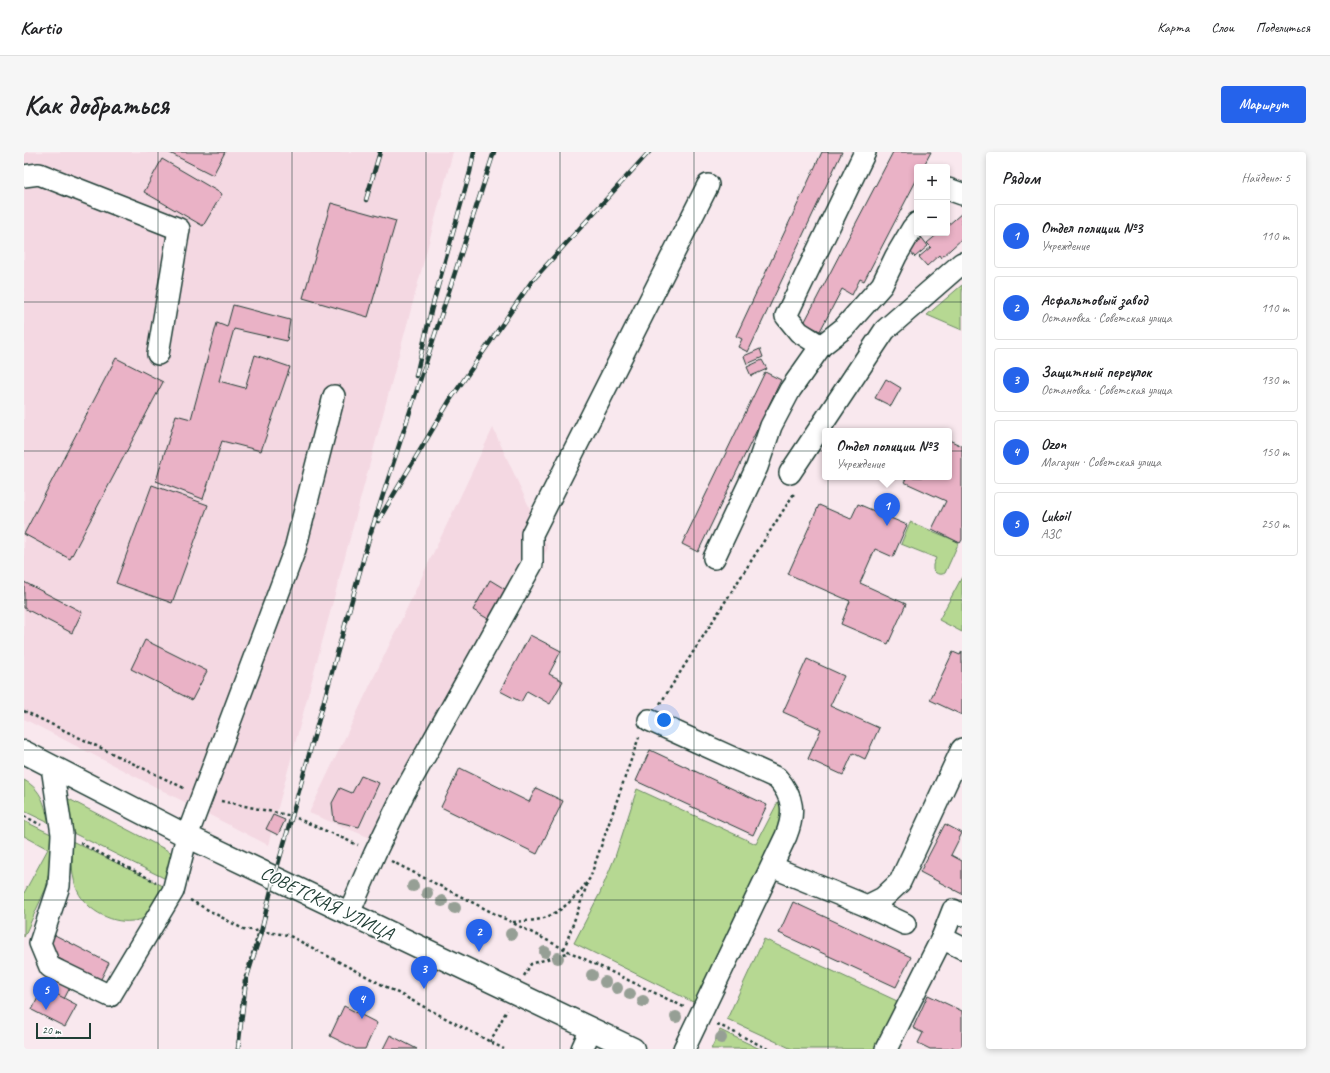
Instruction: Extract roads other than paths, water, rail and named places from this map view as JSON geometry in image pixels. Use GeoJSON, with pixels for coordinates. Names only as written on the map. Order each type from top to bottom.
{"type":"FeatureCollection","features":[{"type":"Feature","properties":{"kind":"main road","name":"СОВЕТСКАЯ УЛИЦА"},"geometry":{"type":"LineString","coordinates":[[24,752],[187,836],[633,1049]]}},
{"type":"Feature","properties":{"kind":"lane"},"geometry":{"type":"LineString","coordinates":[[820,346],[799,332],[786,316],[865,152]]}},
{"type":"Feature","properties":{"kind":"lane"},"geometry":{"type":"LineString","coordinates":[[24,176],[39,174],[179,229],[158,354]]}},
{"type":"Feature","properties":{"kind":"lane"},"geometry":{"type":"LineString","coordinates":[[349,913],[374,853],[404,793],[532,564],[532,534],[708,185]]}},
{"type":"Feature","properties":{"kind":"lane"},"geometry":{"type":"LineString","coordinates":[[950,190],[962,194]]}},
{"type":"Feature","properties":{"kind":"lane"},"geometry":{"type":"LineString","coordinates":[[714,558],[757,467],[771,426],[790,390],[820,346],[844,328],[882,285],[896,256],[914,227]]}},
{"type":"Feature","properties":{"kind":"lane"},"geometry":{"type":"LineString","coordinates":[[826,428],[885,330],[962,262]]}},
{"type":"Feature","properties":{"kind":"lane"},"geometry":{"type":"LineString","coordinates":[[52,767],[62,834],[59,886],[40,943],[50,967],[110,996],[173,891],[187,836],[295,549],[334,396]]}},
{"type":"Feature","properties":{"kind":"lane"},"geometry":{"type":"LineString","coordinates":[[795,480],[822,435]]}},
{"type":"Feature","properties":{"kind":"lane"},"geometry":{"type":"LineString","coordinates":[[649,720],[777,778],[785,787],[791,800],[792,816],[790,826],[772,867],[684,1049]]}},
{"type":"Feature","properties":{"kind":"lane"},"geometry":{"type":"LineString","coordinates":[[867,906],[883,898],[900,882],[962,749]]}},
{"type":"Feature","properties":{"kind":"lane"},"geometry":{"type":"LineString","coordinates":[[772,867],[867,906],[905,924]]}},
{"type":"Feature","properties":{"kind":"lane"},"geometry":{"type":"LineString","coordinates":[[886,1049],[942,938],[953,910],[962,915]]}},
{"type":"Feature","properties":{"kind":"lane"},"geometry":{"type":"LineString","coordinates":[[942,938],[962,948]]}},
{"type":"Feature","properties":{"kind":"lane"},"geometry":{"type":"LineString","coordinates":[[582,1049],[592,1029]]}},
{"type":"Feature","properties":{"kind":"railway"},"geometry":{"type":"LineString","coordinates":[[366,200],[380,152]]}},
{"type":"Feature","properties":{"kind":"railway"},"geometry":{"type":"LineString","coordinates":[[416,376],[431,311],[470,172],[474,152]]}},
{"type":"Feature","properties":{"kind":"railway"},"geometry":{"type":"LineString","coordinates":[[238,1049],[246,980],[261,932],[274,878],[370,535],[494,152]]}},
{"type":"Feature","properties":{"kind":"railway"},"geometry":{"type":"LineString","coordinates":[[378,521],[450,400],[532,281],[649,152]]}},
{"type":"Feature","properties":{"kind":"place","name":"Отдел полиции №3"},"geometry":{"type":"Point","coordinates":[887,526]}},
{"type":"Feature","properties":{"kind":"place","name":"Асфальтовый завод"},"geometry":{"type":"Point","coordinates":[479,952]}},
{"type":"Feature","properties":{"kind":"place","name":"Защитный переулок"},"geometry":{"type":"Point","coordinates":[424,989]}},
{"type":"Feature","properties":{"kind":"place","name":"Lukoil"},"geometry":{"type":"Point","coordinates":[46,1010]}},
{"type":"Feature","properties":{"kind":"place","name":"Ozon"},"geometry":{"type":"Point","coordinates":[362,1019]}}]}
